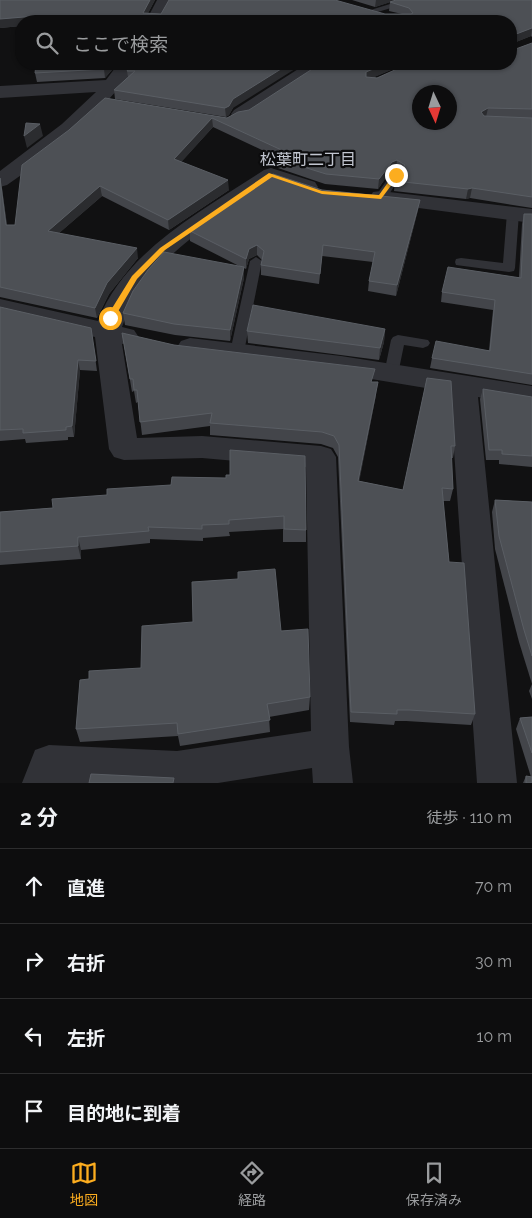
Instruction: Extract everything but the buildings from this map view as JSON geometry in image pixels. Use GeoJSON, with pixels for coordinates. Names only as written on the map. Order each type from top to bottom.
{"type":"FeatureCollection","features":[{"type":"Feature","properties":{"kind":"street"},"geometry":{"type":"LineString","coordinates":[[157,15],[165,0]]}},
{"type":"Feature","properties":{"kind":"street"},"geometry":{"type":"LineString","coordinates":[[351,8],[379,15]]}},
{"type":"Feature","properties":{"kind":"street"},"geometry":{"type":"LineString","coordinates":[[238,116],[309,70]]}},
{"type":"Feature","properties":{"kind":"street"},"geometry":{"type":"LineString","coordinates":[[0,92],[126,72]]}},
{"type":"Feature","properties":{"kind":"street"},"geometry":{"type":"LineString","coordinates":[[0,181],[66,132],[101,102],[126,72]]}},
{"type":"Feature","properties":{"kind":"street"},"geometry":{"type":"LineString","coordinates":[[42,783],[49,764],[177,770],[331,765],[321,457],[202,448],[124,449],[108,332],[110,318],[134,278],[163,249],[271,174],[322,192],[332,193]]}},
{"type":"Feature","properties":{"kind":"street"},"geometry":{"type":"LineString","coordinates":[[371,196],[522,214]]}},
{"type":"Feature","properties":{"kind":"street"},"geometry":{"type":"LineString","coordinates":[[0,307],[155,342],[341,365],[532,396]]}},
{"type":"Feature","properties":{"kind":"street"},"geometry":{"type":"LineString","coordinates":[[463,385],[497,783]]}},
{"type":"Feature","properties":{"kind":"lane"},"geometry":{"type":"LineString","coordinates":[[368,12],[413,0]]}},
{"type":"Feature","properties":{"kind":"lane"},"geometry":{"type":"LineString","coordinates":[[371,196],[396,175]]}},
{"type":"Feature","properties":{"kind":"lane"},"geometry":{"type":"LineString","coordinates":[[461,262],[509,268],[522,214]]}},
{"type":"Feature","properties":{"kind":"lane"},"geometry":{"type":"LineString","coordinates":[[236,352],[256,261]]}},
{"type":"Feature","properties":{"kind":"lane"},"geometry":{"type":"LineString","coordinates":[[391,374],[398,340],[423,343]]}},
{"type":"Feature","properties":{"kind":"district","name":"松葉町二丁目"},"geometry":{"type":"Point","coordinates":[308,159]}},
{"type":"Feature","properties":{"kind":"route"},"geometry":{"type":"LineString","coordinates":[[110,318],[134,278],[163,249],[271,174],[322,192],[381,197],[396,175]]}}]}
